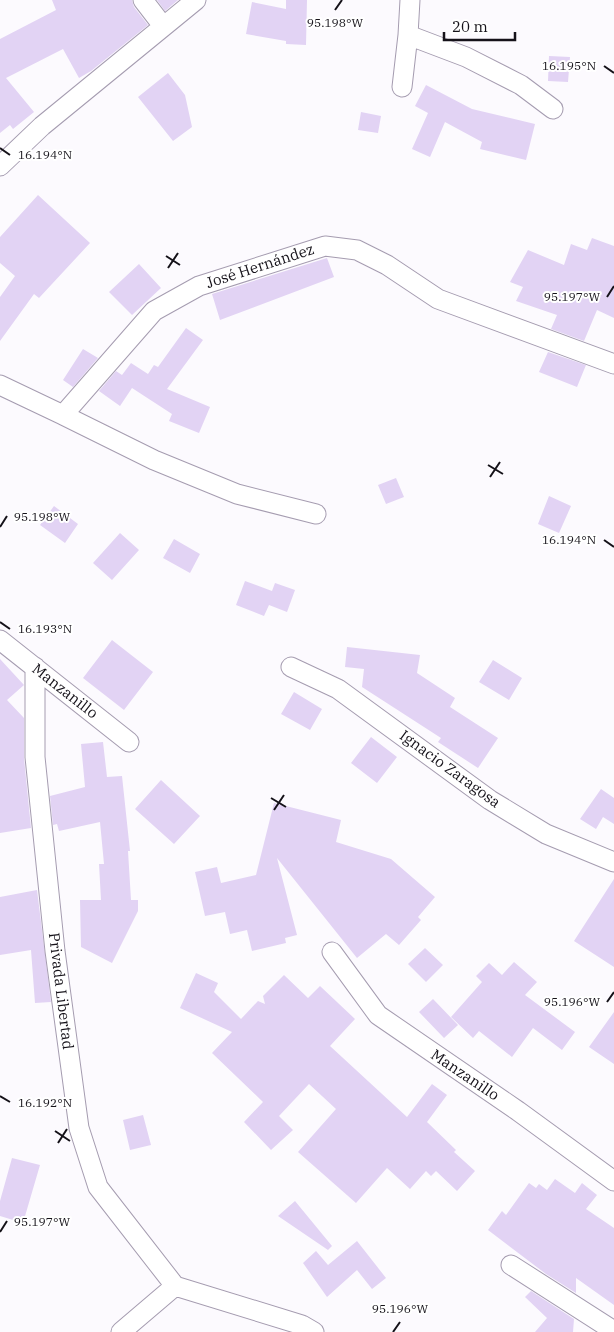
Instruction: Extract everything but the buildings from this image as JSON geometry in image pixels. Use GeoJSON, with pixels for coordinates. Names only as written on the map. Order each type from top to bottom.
{"type":"FeatureCollection","features":[{"type":"Feature","properties":{"kind":"street"},"geometry":{"type":"LineString","coordinates":[[143,0],[164,26]]}},
{"type":"Feature","properties":{"kind":"street"},"geometry":{"type":"LineString","coordinates":[[0,166],[42,126],[196,0]]}},
{"type":"Feature","properties":{"kind":"street"},"geometry":{"type":"LineString","coordinates":[[402,86],[410,0]]}},
{"type":"Feature","properties":{"kind":"street"},"geometry":{"type":"LineString","coordinates":[[408,35],[466,57],[521,85],[553,109]]}},
{"type":"Feature","properties":{"kind":"street","name":"José Hernández"},"geometry":{"type":"LineString","coordinates":[[63,414],[154,310],[199,286],[325,246],[357,250],[387,265],[438,300],[614,364]]}},
{"type":"Feature","properties":{"kind":"street"},"geometry":{"type":"LineString","coordinates":[[0,385],[63,414],[154,460],[237,494],[316,514]]}},
{"type":"Feature","properties":{"kind":"street","name":"Manzanillo"},"geometry":{"type":"LineString","coordinates":[[0,640],[129,742]]}},
{"type":"Feature","properties":{"kind":"street","name":"Privada Libertad"},"geometry":{"type":"LineString","coordinates":[[35,667],[35,757],[55,951],[79,1128],[98,1187],[175,1286]]}},
{"type":"Feature","properties":{"kind":"street","name":"Ignacio Zaragosa"},"geometry":{"type":"LineString","coordinates":[[291,667],[338,689],[490,800],[546,834],[614,862]]}},
{"type":"Feature","properties":{"kind":"street","name":"Manzanillo"},"geometry":{"type":"LineString","coordinates":[[332,952],[378,1015],[518,1111],[614,1181]]}},
{"type":"Feature","properties":{"kind":"street"},"geometry":{"type":"LineString","coordinates":[[511,1265],[614,1331]]}},
{"type":"Feature","properties":{"kind":"street"},"geometry":{"type":"LineString","coordinates":[[121,1332],[175,1286],[302,1325],[314,1332]]}}]}
